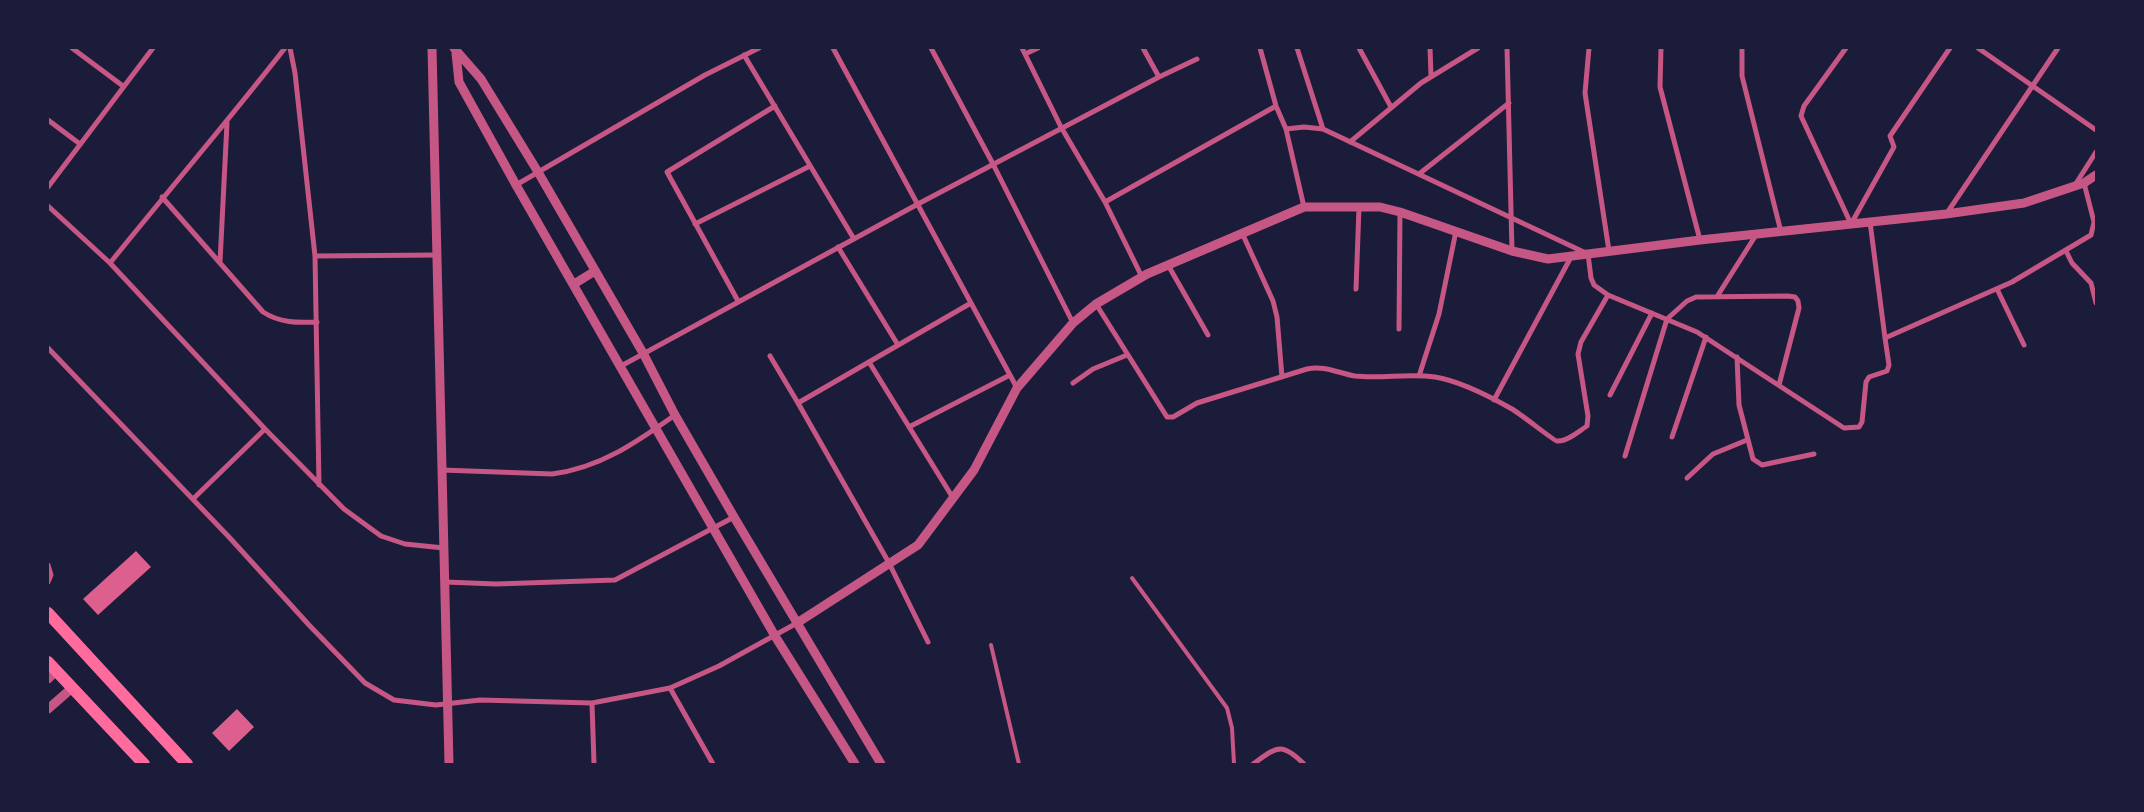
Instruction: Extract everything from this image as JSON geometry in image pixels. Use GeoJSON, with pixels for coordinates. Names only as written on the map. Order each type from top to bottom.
{"type":"FeatureCollection","features":[{"type":"Feature","properties":{"kind":"main road"},"geometry":{"type":"LineString","coordinates":[[48,613],[187,764]]}},
{"type":"Feature","properties":{"kind":"main road"},"geometry":{"type":"LineString","coordinates":[[50,671],[72,688],[144,764]]}},
{"type":"Feature","properties":{"kind":"street"},"geometry":{"type":"LineString","coordinates":[[72,48],[124,86]]}},
{"type":"Feature","properties":{"kind":"street"},"geometry":{"type":"LineString","coordinates":[[48,187],[153,48]]}},
{"type":"Feature","properties":{"kind":"street"},"geometry":{"type":"LineString","coordinates":[[110,264],[162,198],[227,123],[285,48]]}},
{"type":"Feature","properties":{"kind":"street"},"geometry":{"type":"LineString","coordinates":[[290,48],[295,73],[315,256],[318,322],[319,486]]}},
{"type":"Feature","properties":{"kind":"street"},"geometry":{"type":"LineString","coordinates":[[432,48],[449,764]]}},
{"type":"Feature","properties":{"kind":"street"},"geometry":{"type":"LineString","coordinates":[[516,185],[759,48]]}},
{"type":"Feature","properties":{"kind":"street"},"geometry":{"type":"LineString","coordinates":[[832,48],[1017,388]]}},
{"type":"Feature","properties":{"kind":"street"},"geometry":{"type":"LineString","coordinates":[[931,48],[994,164],[1073,323]]}},
{"type":"Feature","properties":{"kind":"street"},"geometry":{"type":"LineString","coordinates":[[1022,48],[1061,127],[1105,202],[1142,277]]}},
{"type":"Feature","properties":{"kind":"street"},"geometry":{"type":"LineString","coordinates":[[1025,54],[1038,48]]}},
{"type":"Feature","properties":{"kind":"street"},"geometry":{"type":"LineString","coordinates":[[1143,48],[1159,77]]}},
{"type":"Feature","properties":{"kind":"street"},"geometry":{"type":"LineString","coordinates":[[1260,48],[1276,106],[1286,129],[1304,207]]}},
{"type":"Feature","properties":{"kind":"street"},"geometry":{"type":"LineString","coordinates":[[1297,48],[1323,129]]}},
{"type":"Feature","properties":{"kind":"street"},"geometry":{"type":"LineString","coordinates":[[1359,48],[1391,107]]}},
{"type":"Feature","properties":{"kind":"street"},"geometry":{"type":"LineString","coordinates":[[1430,48],[1431,76]]}},
{"type":"Feature","properties":{"kind":"street"},"geometry":{"type":"LineString","coordinates":[[1350,142],[1431,76],[1478,48]]}},
{"type":"Feature","properties":{"kind":"street"},"geometry":{"type":"LineString","coordinates":[[1507,48],[1512,250]]}},
{"type":"Feature","properties":{"kind":"street"},"geometry":{"type":"LineString","coordinates":[[1589,48],[1585,93],[1609,251]]}},
{"type":"Feature","properties":{"kind":"street"},"geometry":{"type":"LineString","coordinates":[[1661,48],[1660,87],[1700,240]]}},
{"type":"Feature","properties":{"kind":"street"},"geometry":{"type":"LineString","coordinates":[[1742,48],[1742,76],[1781,232]]}},
{"type":"Feature","properties":{"kind":"street"},"geometry":{"type":"LineString","coordinates":[[1846,48],[1804,106],[1801,116],[1851,224]]}},
{"type":"Feature","properties":{"kind":"street"},"geometry":{"type":"LineString","coordinates":[[1851,224],[1894,147],[1890,136],[1950,48]]}},
{"type":"Feature","properties":{"kind":"street"},"geometry":{"type":"LineString","coordinates":[[1978,48],[2033,84],[2096,130]]}},
{"type":"Feature","properties":{"kind":"street"},"geometry":{"type":"LineString","coordinates":[[1946,214],[2058,48]]}},
{"type":"Feature","properties":{"kind":"street"},"geometry":{"type":"LineString","coordinates":[[455,50],[482,78],[643,353],[675,415],[734,517],[881,764]]}},
{"type":"Feature","properties":{"kind":"street"},"geometry":{"type":"LineString","coordinates":[[455,50],[459,82],[516,185],[622,366],[712,530],[775,636],[855,764]]}},
{"type":"Feature","properties":{"kind":"street"},"geometry":{"type":"LineString","coordinates":[[744,55],[854,239]]}},
{"type":"Feature","properties":{"kind":"street"},"geometry":{"type":"LineString","coordinates":[[622,366],[738,301],[1061,127],[1197,59]]}},
{"type":"Feature","properties":{"kind":"street"},"geometry":{"type":"LineString","coordinates":[[1419,174],[1509,103]]}},
{"type":"Feature","properties":{"kind":"street"},"geometry":{"type":"LineString","coordinates":[[738,301],[667,172],[775,106]]}},
{"type":"Feature","properties":{"kind":"street"},"geometry":{"type":"LineString","coordinates":[[1105,202],[1276,106]]}},
{"type":"Feature","properties":{"kind":"street"},"geometry":{"type":"LineString","coordinates":[[48,120],[80,144]]}},
{"type":"Feature","properties":{"kind":"street"},"geometry":{"type":"LineString","coordinates":[[220,262],[227,123]]}},
{"type":"Feature","properties":{"kind":"street"},"geometry":{"type":"LineString","coordinates":[[1286,129],[1323,129],[1588,254]]}},
{"type":"Feature","properties":{"kind":"street"},"geometry":{"type":"LineString","coordinates":[[2073,187],[2096,152]]}},
{"type":"Feature","properties":{"kind":"street"},"geometry":{"type":"LineString","coordinates":[[695,224],[810,166]]}},
{"type":"Feature","properties":{"kind":"street"},"geometry":{"type":"LineString","coordinates":[[48,348],[365,682],[394,700],[436,705],[480,700],[592,703],[670,688],[719,666],[775,636],[918,545],[974,470],[1017,388],[1073,323],[1096,304],[1142,277],[1243,235],[1304,207],[1359,206],[1400,212],[1512,250],[1548,259],[1700,240],[1946,214],[2024,203],[2084,183],[2096,175]]}},
{"type":"Feature","properties":{"kind":"street"},"geometry":{"type":"LineString","coordinates":[[1885,338],[2032,272],[2091,235],[2094,229],[2094,222],[2084,183]]}},
{"type":"Feature","properties":{"kind":"street"},"geometry":{"type":"LineString","coordinates":[[162,198],[263,312],[275,320],[318,322]]}},
{"type":"Feature","properties":{"kind":"street"},"geometry":{"type":"LineString","coordinates":[[48,206],[110,264],[319,486],[344,510],[381,536],[405,544],[444,548]]}},
{"type":"Feature","properties":{"kind":"street"},"geometry":{"type":"LineString","coordinates":[[1356,288],[1359,206]]}},
{"type":"Feature","properties":{"kind":"street"},"geometry":{"type":"LineString","coordinates":[[1399,329],[1400,212]]}},
{"type":"Feature","properties":{"kind":"street"},"geometry":{"type":"LineString","coordinates":[[1588,254],[1591,278],[1594,285],[1608,295],[1706,337],[1844,428],[1859,428],[1862,422],[1866,382],[1869,377],[1887,371],[1889,365],[1870,222]]}},
{"type":"Feature","properties":{"kind":"street"},"geometry":{"type":"LineString","coordinates":[[1419,376],[1439,314],[1456,231]]}},
{"type":"Feature","properties":{"kind":"street"},"geometry":{"type":"LineString","coordinates":[[1718,295],[1756,234]]}},
{"type":"Feature","properties":{"kind":"street"},"geometry":{"type":"LineString","coordinates":[[1243,235],[1275,309],[1282,377]]}},
{"type":"Feature","properties":{"kind":"street"},"geometry":{"type":"LineString","coordinates":[[838,248],[898,345]]}},
{"type":"Feature","properties":{"kind":"street"},"geometry":{"type":"LineString","coordinates":[[2066,251],[2072,263],[2091,283],[2096,304]]}},
{"type":"Feature","properties":{"kind":"street"},"geometry":{"type":"LineString","coordinates":[[315,256],[437,255]]}},
{"type":"Feature","properties":{"kind":"street"},"geometry":{"type":"LineString","coordinates":[[1494,400],[1570,257]]}},
{"type":"Feature","properties":{"kind":"street"},"geometry":{"type":"LineString","coordinates":[[1168,266],[1208,336]]}},
{"type":"Feature","properties":{"kind":"street"},"geometry":{"type":"LineString","coordinates":[[574,284],[595,271]]}},
{"type":"Feature","properties":{"kind":"street"},"geometry":{"type":"LineString","coordinates":[[1997,289],[2024,345]]}},
{"type":"Feature","properties":{"kind":"street"},"geometry":{"type":"LineString","coordinates":[[1096,304],[1167,417],[1179,414],[1197,402],[1314,367],[1355,376],[1419,376],[1448,380],[1522,414],[1536,424],[1551,440],[1557,442],[1588,426],[1578,354],[1581,342],[1608,295]]}},
{"type":"Feature","properties":{"kind":"street"},"geometry":{"type":"LineString","coordinates":[[1625,456],[1667,319],[1687,301],[1696,297],[1718,295],[1794,297],[1798,301],[1799,308],[1779,385]]}},
{"type":"Feature","properties":{"kind":"street"},"geometry":{"type":"LineString","coordinates":[[798,403],[971,303]]}},
{"type":"Feature","properties":{"kind":"street"},"geometry":{"type":"LineString","coordinates":[[1610,396],[1652,313]]}},
{"type":"Feature","properties":{"kind":"street"},"geometry":{"type":"LineString","coordinates":[[1672,437],[1706,337]]}},
{"type":"Feature","properties":{"kind":"street"},"geometry":{"type":"LineString","coordinates":[[1072,383],[1093,369],[1127,355]]}},
{"type":"Feature","properties":{"kind":"street"},"geometry":{"type":"LineString","coordinates":[[770,356],[889,563],[928,642]]}},
{"type":"Feature","properties":{"kind":"street"},"geometry":{"type":"LineString","coordinates":[[1737,357],[1739,405],[1753,460],[1762,465],[1814,454]]}},
{"type":"Feature","properties":{"kind":"street"},"geometry":{"type":"LineString","coordinates":[[869,362],[954,499]]}},
{"type":"Feature","properties":{"kind":"street"},"geometry":{"type":"LineString","coordinates":[[909,427],[1010,375]]}},
{"type":"Feature","properties":{"kind":"street"},"geometry":{"type":"LineString","coordinates":[[442,470],[552,474],[570,472],[614,456],[675,415]]}},
{"type":"Feature","properties":{"kind":"street"},"geometry":{"type":"LineString","coordinates":[[193,499],[265,429]]}},
{"type":"Feature","properties":{"kind":"street"},"geometry":{"type":"LineString","coordinates":[[1687,478],[1713,454],[1747,440]]}},
{"type":"Feature","properties":{"kind":"street"},"geometry":{"type":"LineString","coordinates":[[445,582],[496,584],[615,580],[734,517]]}},
{"type":"Feature","properties":{"kind":"street"},"geometry":{"type":"LineString","coordinates":[[48,565],[51,575],[48,582]]}},
{"type":"Feature","properties":{"kind":"street"},"geometry":{"type":"LineString","coordinates":[[48,709],[72,688]]}},
{"type":"Feature","properties":{"kind":"street"},"geometry":{"type":"LineString","coordinates":[[670,688],[713,764]]}},
{"type":"Feature","properties":{"kind":"street"},"geometry":{"type":"LineString","coordinates":[[592,703],[594,764]]}},
{"type":"Feature","properties":{"kind":"street"},"geometry":{"type":"LineString","coordinates":[[1253,764],[1280,748],[1288,749],[1304,764]]}},
{"type":"Feature","properties":{"kind":"lane"},"geometry":{"type":"LineString","coordinates":[[1132,578],[1226,708],[1232,728],[1234,764]]}},
{"type":"Feature","properties":{"kind":"lane"},"geometry":{"type":"LineString","coordinates":[[990,645],[1019,764]]}},
{"type":"Feature","properties":{"kind":"building"},"geometry":{"type":"Polygon","coordinates":[[[136,551],[151,567],[98,615],[83,599],[136,551]]]}},
{"type":"Feature","properties":{"kind":"building"},"geometry":{"type":"Polygon","coordinates":[[[237,709],[254,727],[229,751],[212,733],[237,709]]]}}]}
